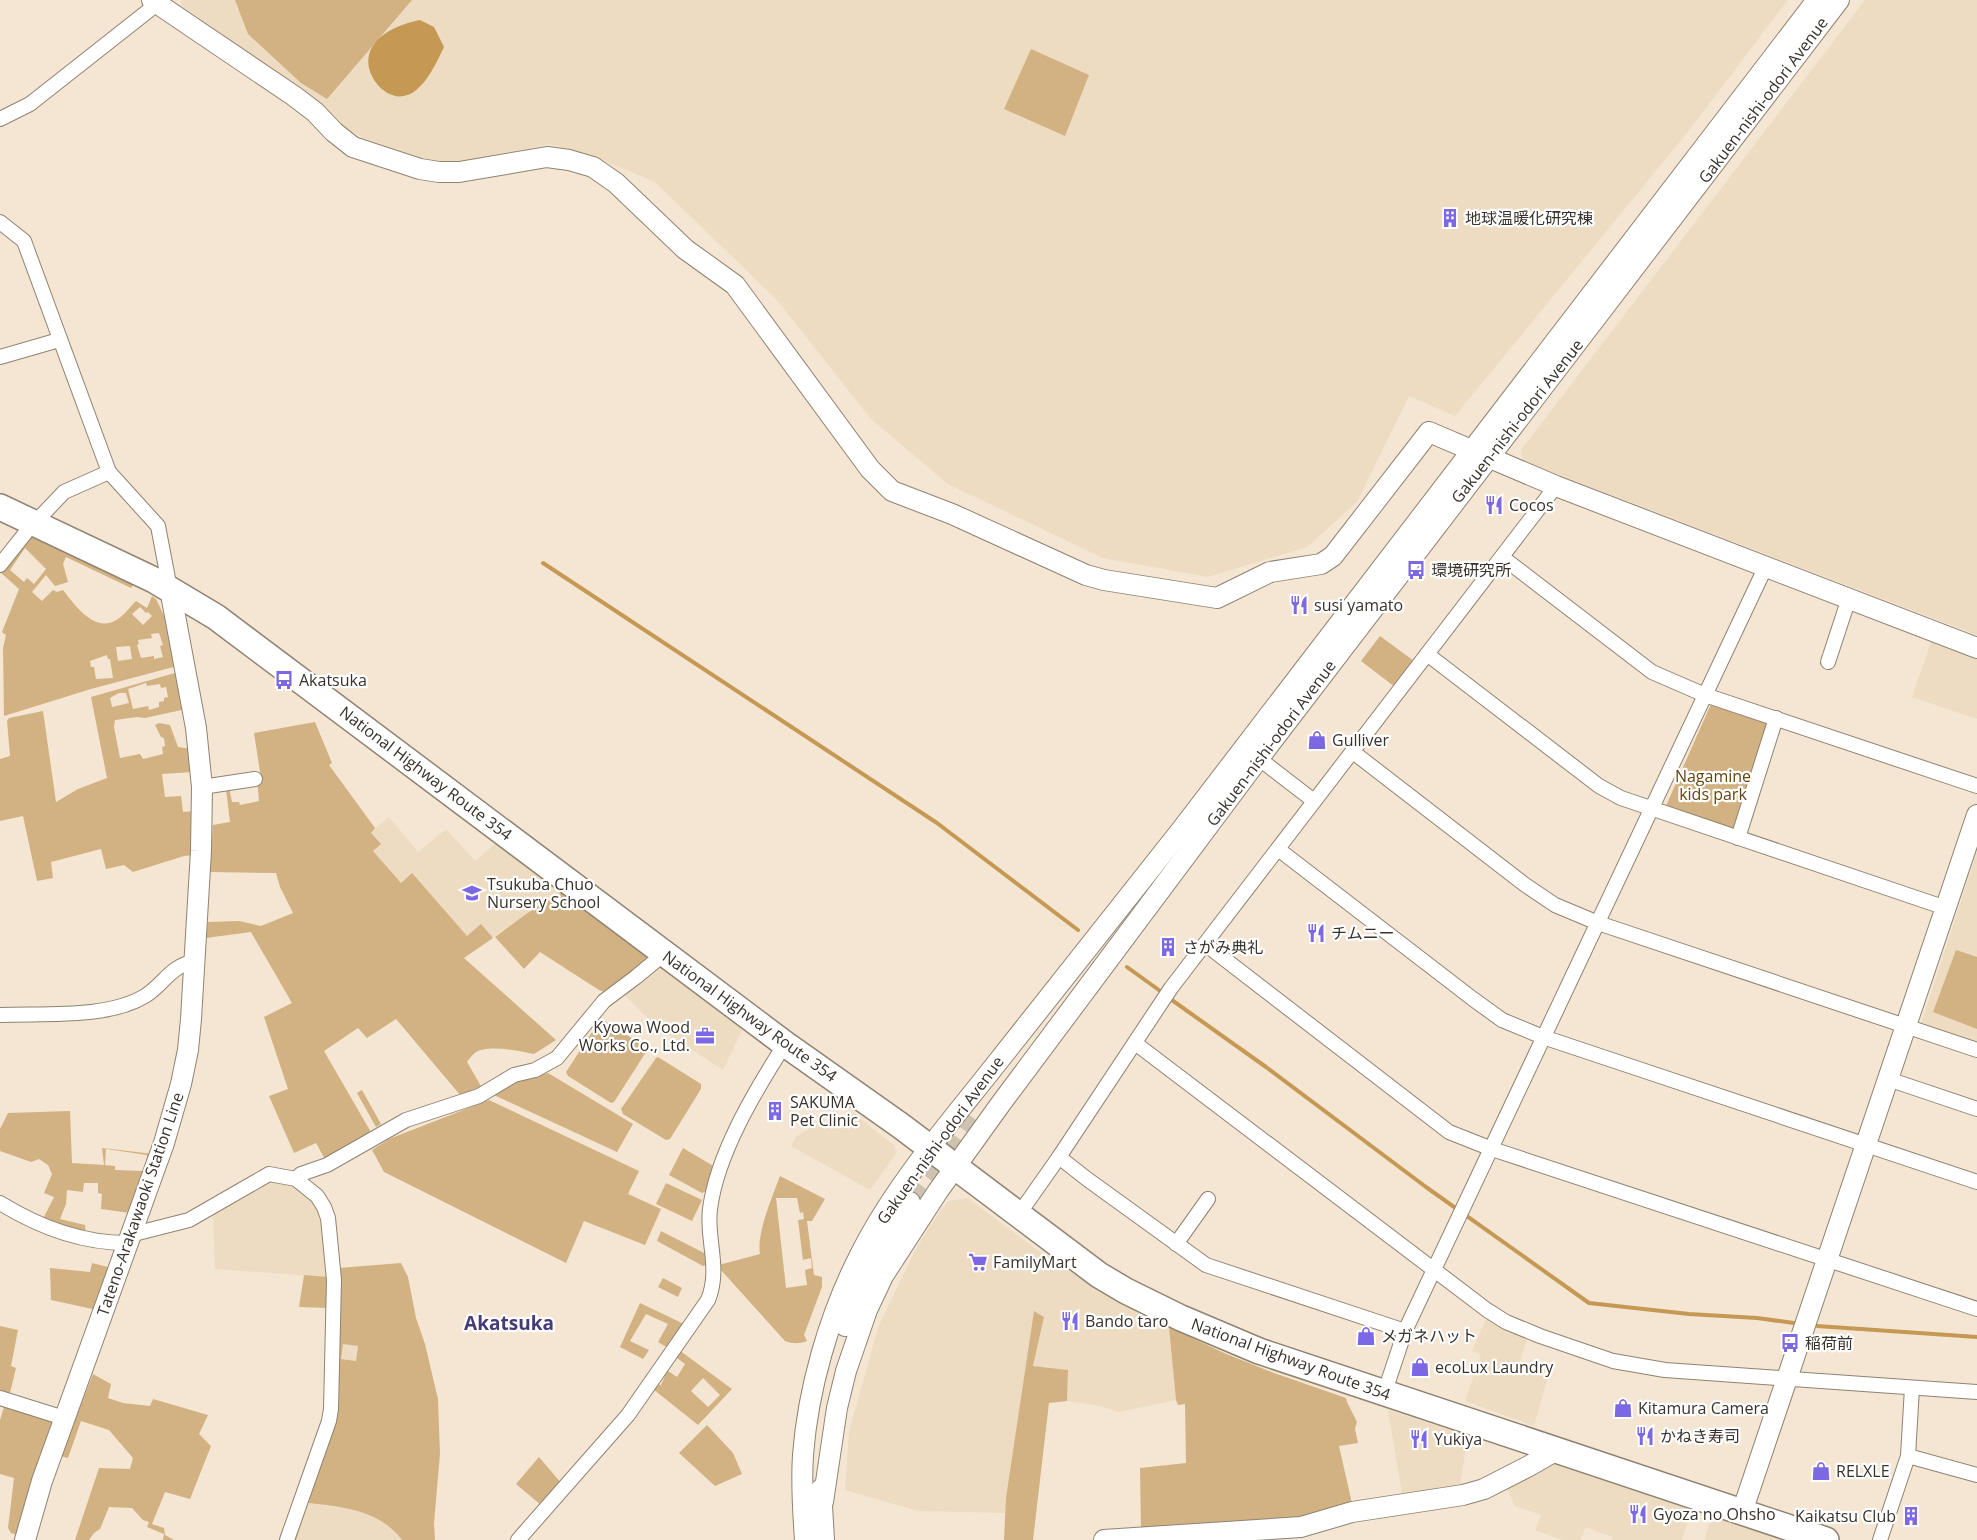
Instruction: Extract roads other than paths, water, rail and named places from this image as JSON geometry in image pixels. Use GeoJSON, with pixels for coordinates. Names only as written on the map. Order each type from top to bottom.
{"type":"FeatureCollection","features":[{"type":"Feature","properties":{"kind":"highway","name":"National Highway Route 354"},"geometry":{"type":"LineString","coordinates":[[0,507],[170,589],[207,611],[665,952],[785,1044],[843,1084],[1076,1258],[1126,1291],[1212,1333],[1258,1350],[1384,1394],[1826,1540]]}},
{"type":"Feature","properties":{"kind":"main road","name":"Gakuen-nishi-odori Avenue"},"geometry":{"type":"LineString","coordinates":[[1480,455],[1817,0]]}},
{"type":"Feature","properties":{"kind":"main road","name":"Gakuen-nishi-odori Avenue"},"geometry":{"type":"LineString","coordinates":[[805,1540],[803,1496],[804,1444],[812,1397],[827,1339],[843,1292],[862,1250],[906,1181],[930,1149],[1187,837],[1480,455],[1839,0]]}},
{"type":"Feature","properties":{"kind":"main road"},"geometry":{"type":"LineString","coordinates":[[156,1],[294,96],[315,112],[334,132],[353,147],[420,169],[439,172],[458,172],[547,157],[569,160],[593,167],[616,183],[685,249],[735,285],[870,469],[892,491],[952,514],[1086,575],[1104,580],[1217,598],[1270,572],[1321,564],[1333,556],[1429,432],[1556,486],[1977,648]]}},
{"type":"Feature","properties":{"kind":"main road","name":"Tateno-Arakawaoki Station Line"},"geometry":{"type":"LineString","coordinates":[[25,1540],[42,1481],[64,1418],[164,1143],[188,1050],[195,961],[202,787],[199,745],[170,589]]}},
{"type":"Feature","properties":{"kind":"main road"},"geometry":{"type":"LineString","coordinates":[[1742,1512],[1977,815]]}},
{"type":"Feature","properties":{"kind":"main road","name":"Gakuen-nishi-odori Avenue"},"geometry":{"type":"LineString","coordinates":[[972,1117],[1098,953],[1130,904],[1173,846],[1187,837]]}},
{"type":"Feature","properties":{"kind":"main road","name":"Gakuen-nishi-odori Avenue"},"geometry":{"type":"LineString","coordinates":[[823,1502],[837,1408],[846,1371],[867,1310],[883,1276],[954,1167],[1187,837]]}},
{"type":"Feature","properties":{"kind":"main road","name":"Gakuen-nishi-odori Avenue"},"geometry":{"type":"LineString","coordinates":[[803,1496],[808,1479],[816,1424],[824,1402],[840,1341],[854,1303],[884,1243],[910,1202]]}},
{"type":"Feature","properties":{"kind":"main road","name":"Gakuen-nishi-odori Avenue"},"geometry":{"type":"LineString","coordinates":[[824,1402],[820,1479],[824,1540]]}},
{"type":"Feature","properties":{"kind":"main road"},"geometry":{"type":"LineString","coordinates":[[1104,1540],[1301,1527],[1352,1512],[1463,1495],[1484,1489],[1555,1451]]}},
{"type":"Feature","properties":{"kind":"street"},"geometry":{"type":"LineString","coordinates":[[0,119],[30,104],[156,1]]}},
{"type":"Feature","properties":{"kind":"street"},"geometry":{"type":"LineString","coordinates":[[0,222],[24,240],[108,472],[158,526],[170,589]]}},
{"type":"Feature","properties":{"kind":"street"},"geometry":{"type":"LineString","coordinates":[[0,357],[59,340]]}},
{"type":"Feature","properties":{"kind":"street"},"geometry":{"type":"LineString","coordinates":[[0,565],[64,492],[108,472]]}},
{"type":"Feature","properties":{"kind":"street"},"geometry":{"type":"LineString","coordinates":[[1026,1204],[1060,1157],[1171,988],[1556,486]]}},
{"type":"Feature","properties":{"kind":"street"},"geometry":{"type":"LineString","coordinates":[[1502,557],[1652,672],[1705,695],[1977,786]]}},
{"type":"Feature","properties":{"kind":"street"},"geometry":{"type":"LineString","coordinates":[[1384,1394],[1405,1331],[1766,566]]}},
{"type":"Feature","properties":{"kind":"street"},"geometry":{"type":"LineString","coordinates":[[1828,662],[1849,598]]}},
{"type":"Feature","properties":{"kind":"street"},"geometry":{"type":"LineString","coordinates":[[1427,654],[1600,786],[1621,798],[1946,908]]}},
{"type":"Feature","properties":{"kind":"street"},"geometry":{"type":"LineString","coordinates":[[1738,838],[1776,718]]}},
{"type":"Feature","properties":{"kind":"street"},"geometry":{"type":"LineString","coordinates":[[1252,752],[1314,801]]}},
{"type":"Feature","properties":{"kind":"street"},"geometry":{"type":"LineString","coordinates":[[1353,752],[1555,905],[1598,924],[1977,1050]]}},
{"type":"Feature","properties":{"kind":"street"},"geometry":{"type":"LineString","coordinates":[[202,787],[255,779]]}},
{"type":"Feature","properties":{"kind":"street"},"geometry":{"type":"LineString","coordinates":[[1278,849],[1502,1020],[1543,1037],[1866,1143],[1977,1182]]}},
{"type":"Feature","properties":{"kind":"street"},"geometry":{"type":"LineString","coordinates":[[1204,944],[1450,1132],[1492,1149],[1977,1309]]}},
{"type":"Feature","properties":{"kind":"street"},"geometry":{"type":"LineString","coordinates":[[296,1180],[301,1174],[327,1166],[406,1120],[479,1096],[514,1075],[535,1070],[557,1058],[604,1001],[665,952]]}},
{"type":"Feature","properties":{"kind":"street"},"geometry":{"type":"LineString","coordinates":[[0,1015],[81,1013],[104,1010],[145,996],[184,963],[195,961]]}},
{"type":"Feature","properties":{"kind":"street"},"geometry":{"type":"LineString","coordinates":[[1135,1043],[1487,1310],[1506,1322],[1540,1336],[1613,1361],[1665,1370],[1977,1392]]}},
{"type":"Feature","properties":{"kind":"street"},"geometry":{"type":"LineString","coordinates":[[518,1540],[628,1415],[708,1300],[714,1275],[709,1210],[723,1160],[738,1126],[785,1044]]}},
{"type":"Feature","properties":{"kind":"street"},"geometry":{"type":"LineString","coordinates":[[1888,1079],[1977,1109]]}},
{"type":"Feature","properties":{"kind":"street"},"geometry":{"type":"LineString","coordinates":[[1060,1157],[1206,1265],[1405,1331]]}},
{"type":"Feature","properties":{"kind":"street"},"geometry":{"type":"LineString","coordinates":[[0,1203],[41,1226],[60,1233],[84,1238],[129,1239],[189,1220],[211,1210],[269,1174],[296,1180],[317,1196],[328,1218],[334,1280],[331,1399],[329,1421],[287,1540]]}},
{"type":"Feature","properties":{"kind":"street"},"geometry":{"type":"LineString","coordinates":[[1176,1244],[1208,1199]]}},
{"type":"Feature","properties":{"kind":"street"},"geometry":{"type":"LineString","coordinates":[[1880,1540],[1908,1456],[1912,1388]]}},
{"type":"Feature","properties":{"kind":"street"},"geometry":{"type":"LineString","coordinates":[[0,1398],[64,1418]]}},
{"type":"Feature","properties":{"kind":"street"},"geometry":{"type":"LineString","coordinates":[[1908,1456],[1977,1475]]}},
{"type":"Feature","properties":{"kind":"waterway"},"geometry":{"type":"LineString","coordinates":[[543,563],[937,823],[1078,930]]}},
{"type":"Feature","properties":{"kind":"waterway"},"geometry":{"type":"LineString","coordinates":[[1127,967],[1163,993]]}},
{"type":"Feature","properties":{"kind":"waterway"},"geometry":{"type":"LineString","coordinates":[[1169,998],[1266,1067],[1426,1187],[1589,1303],[1794,1323]]}},
{"type":"Feature","properties":{"kind":"waterway"},"geometry":{"type":"LineString","coordinates":[[1817,1326],[1977,1337]]}},
{"type":"Feature","properties":{"kind":"tunnel"},"geometry":{"type":"LineString","coordinates":[[910,1202],[972,1117]]}},
{"type":"Feature","properties":{"kind":"place","name":"地球温暖化研究棟"},"geometry":{"type":"Point","coordinates":[1450,218]}},
{"type":"Feature","properties":{"kind":"place","name":"Cocos"},"geometry":{"type":"Point","coordinates":[1494,505]}},
{"type":"Feature","properties":{"kind":"place","name":"環境研究所"},"geometry":{"type":"Point","coordinates":[1416,570]}},
{"type":"Feature","properties":{"kind":"place","name":"susi yamato"},"geometry":{"type":"Point","coordinates":[1299,605]}},
{"type":"Feature","properties":{"kind":"place","name":"Akatsuka"},"geometry":{"type":"Point","coordinates":[284,680]}},
{"type":"Feature","properties":{"kind":"place","name":"Gulliver"},"geometry":{"type":"Point","coordinates":[1317,740]}},
{"type":"Feature","properties":{"kind":"place","name":"Tsukuba Chuo Nursery School"},"geometry":{"type":"Point","coordinates":[472,893]}},
{"type":"Feature","properties":{"kind":"place","name":"チムニー"},"geometry":{"type":"Point","coordinates":[1316,933]}},
{"type":"Feature","properties":{"kind":"place","name":"さがみ典礼"},"geometry":{"type":"Point","coordinates":[1168,947]}},
{"type":"Feature","properties":{"kind":"place","name":"Kyowa Wood Works Co., Ltd."},"geometry":{"type":"Point","coordinates":[705,1036]}},
{"type":"Feature","properties":{"kind":"place","name":"SAKUMA Pet Clinic"},"geometry":{"type":"Point","coordinates":[775,1111]}},
{"type":"Feature","properties":{"kind":"place","name":"FamilyMart"},"geometry":{"type":"Point","coordinates":[978,1262]}},
{"type":"Feature","properties":{"kind":"place","name":"Bando taro"},"geometry":{"type":"Point","coordinates":[1070,1321]}},
{"type":"Feature","properties":{"kind":"place","name":"メガネハット"},"geometry":{"type":"Point","coordinates":[1366,1336]}},
{"type":"Feature","properties":{"kind":"place","name":"稲荷前"},"geometry":{"type":"Point","coordinates":[1790,1343]}},
{"type":"Feature","properties":{"kind":"place","name":"ecoLux Laundry"},"geometry":{"type":"Point","coordinates":[1420,1367]}},
{"type":"Feature","properties":{"kind":"place","name":"Kitamura Camera"},"geometry":{"type":"Point","coordinates":[1623,1408]}},
{"type":"Feature","properties":{"kind":"place","name":"かねき寿司"},"geometry":{"type":"Point","coordinates":[1645,1436]}},
{"type":"Feature","properties":{"kind":"place","name":"Yukiya"},"geometry":{"type":"Point","coordinates":[1419,1439]}},
{"type":"Feature","properties":{"kind":"place","name":"RELXLE"},"geometry":{"type":"Point","coordinates":[1821,1471]}},
{"type":"Feature","properties":{"kind":"place","name":"Gyoza no Ohsho"},"geometry":{"type":"Point","coordinates":[1638,1514]}},
{"type":"Feature","properties":{"kind":"place","name":"Kaikatsu Club"},"geometry":{"type":"Point","coordinates":[1911,1516]}},
{"type":"Feature","properties":{"kind":"district","name":"Akatsuka"},"geometry":{"type":"Point","coordinates":[509,1323]}},
{"type":"Feature","properties":{"kind":"park label","name":"Nagamine kids park"},"geometry":{"type":"Point","coordinates":[1713,785]}}]}
